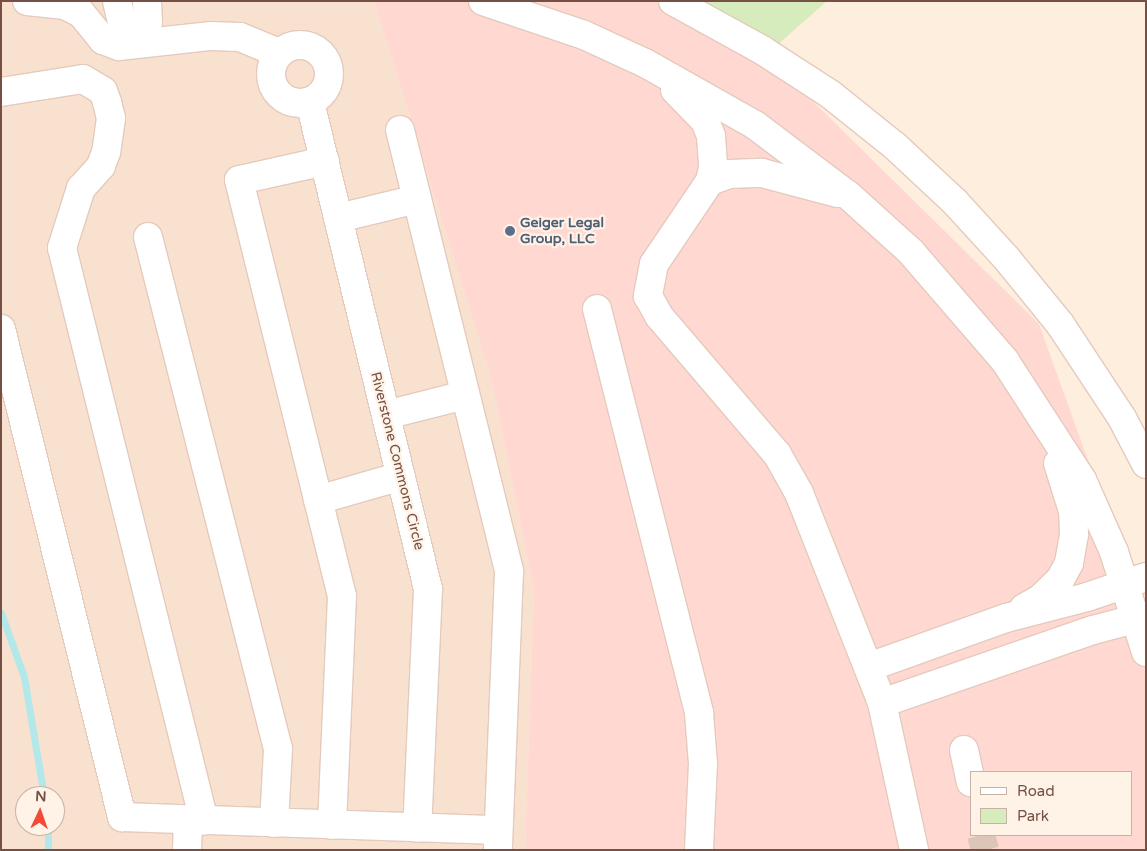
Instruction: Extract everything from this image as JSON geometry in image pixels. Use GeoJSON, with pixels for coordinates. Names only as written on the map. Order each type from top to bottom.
{"type":"FeatureCollection","features":[{"type":"Feature","properties":{"kind":"street"},"geometry":{"type":"LineString","coordinates":[[27,1],[65,5],[81,13],[103,40],[119,46],[138,42],[211,36],[240,37],[279,53]]}},
{"type":"Feature","properties":{"kind":"street"},"geometry":{"type":"LineString","coordinates":[[117,1],[122,23],[138,42]]}},
{"type":"Feature","properties":{"kind":"street"},"geometry":{"type":"LineString","coordinates":[[138,42],[148,22],[147,1]]}},
{"type":"Feature","properties":{"kind":"street"},"geometry":{"type":"LineString","coordinates":[[482,1],[584,35],[645,63],[755,125],[848,195],[911,252],[1005,361],[1045,419],[1082,480],[1135,580],[1146,652]]}},
{"type":"Feature","properties":{"kind":"street"},"geometry":{"type":"LineString","coordinates":[[673,1],[762,50],[830,94],[895,146],[955,202],[1007,258],[1060,324],[1104,388],[1144,461]]}},
{"type":"Feature","properties":{"kind":"street"},"geometry":{"type":"LineString","coordinates":[[304,44],[316,49],[325,58],[330,70],[328,83],[321,94],[310,102],[297,103],[285,99],[275,90],[271,77],[272,64],[279,53],[291,46],[304,44]]}},
{"type":"Feature","properties":{"kind":"street"},"geometry":{"type":"LineString","coordinates":[[645,63],[689,102],[705,122],[713,150],[710,181],[654,264],[648,296],[659,316],[746,414],[788,470],[882,703],[914,850]]}},
{"type":"Feature","properties":{"kind":"street"},"geometry":{"type":"LineString","coordinates":[[1,92],[83,79],[103,91],[111,118],[106,152],[101,166],[81,188],[62,248],[196,820],[187,850]]}},
{"type":"Feature","properties":{"kind":"street","name":"Riverstone Commons Circle"},"geometry":{"type":"LineString","coordinates":[[310,102],[428,589],[417,828]]}},
{"type":"Feature","properties":{"kind":"street"},"geometry":{"type":"LineString","coordinates":[[1,329],[122,817],[417,828],[498,840],[508,572],[400,130]]}},
{"type":"Feature","properties":{"kind":"street"},"geometry":{"type":"LineString","coordinates":[[325,161],[239,180],[342,596],[332,825]]}},
{"type":"Feature","properties":{"kind":"street"},"geometry":{"type":"LineString","coordinates":[[710,181],[728,174],[762,173],[848,195]]}},
{"type":"Feature","properties":{"kind":"street"},"geometry":{"type":"LineString","coordinates":[[338,218],[417,199]]}},
{"type":"Feature","properties":{"kind":"street"},"geometry":{"type":"LineString","coordinates":[[148,237],[278,749],[274,823]]}},
{"type":"Feature","properties":{"kind":"street"},"geometry":{"type":"LineString","coordinates":[[597,309],[699,713],[703,764],[699,850]]}},
{"type":"Feature","properties":{"kind":"street"},"geometry":{"type":"LineString","coordinates":[[386,415],[465,395]]}},
{"type":"Feature","properties":{"kind":"street"},"geometry":{"type":"LineString","coordinates":[[1006,618],[1040,599],[1060,580],[1069,563],[1074,534],[1073,511],[1045,419]]}},
{"type":"Feature","properties":{"kind":"street"},"geometry":{"type":"LineString","coordinates":[[318,500],[401,476]]}},
{"type":"Feature","properties":{"kind":"street"},"geometry":{"type":"LineString","coordinates":[[869,667],[1006,618],[1087,597],[1135,580]]}},
{"type":"Feature","properties":{"kind":"street"},"geometry":{"type":"LineString","coordinates":[[882,703],[1141,617]]}},
{"type":"Feature","properties":{"kind":"street"},"geometry":{"type":"LineString","coordinates":[[955,636],[969,673]]}},
{"type":"Feature","properties":{"kind":"street"},"geometry":{"type":"LineString","coordinates":[[964,750],[970,777]]}},
{"type":"Feature","properties":{"kind":"shaded area"},"geometry":{"type":"Polygon","coordinates":[[[1,1],[374,1],[491,378],[534,591],[525,850],[1,850],[1,1]]]}},
{"type":"Feature","properties":{"kind":"shaded area"},"geometry":{"type":"Polygon","coordinates":[[[374,1],[661,1],[766,55],[1039,324],[1146,622],[1146,850],[525,850],[534,591],[491,378],[374,1]]]}},
{"type":"Feature","properties":{"kind":"green space"},"geometry":{"type":"Polygon","coordinates":[[[661,1],[827,1],[766,55],[661,1]]]}},
{"type":"Feature","properties":{"kind":"waterway"},"geometry":{"type":"LineString","coordinates":[[1,613],[24,677],[42,786]]}},
{"type":"Feature","properties":{"kind":"waterway"},"geometry":{"type":"LineString","coordinates":[[48,836],[48,850]]}},
{"type":"Feature","properties":{"kind":"tunnel"},"geometry":{"type":"LineString","coordinates":[[981,836],[985,850]]}},
{"type":"Feature","properties":{"kind":"place","name":"Geiger Legal Group, LLC"},"geometry":{"type":"Point","coordinates":[510,231]}}]}
